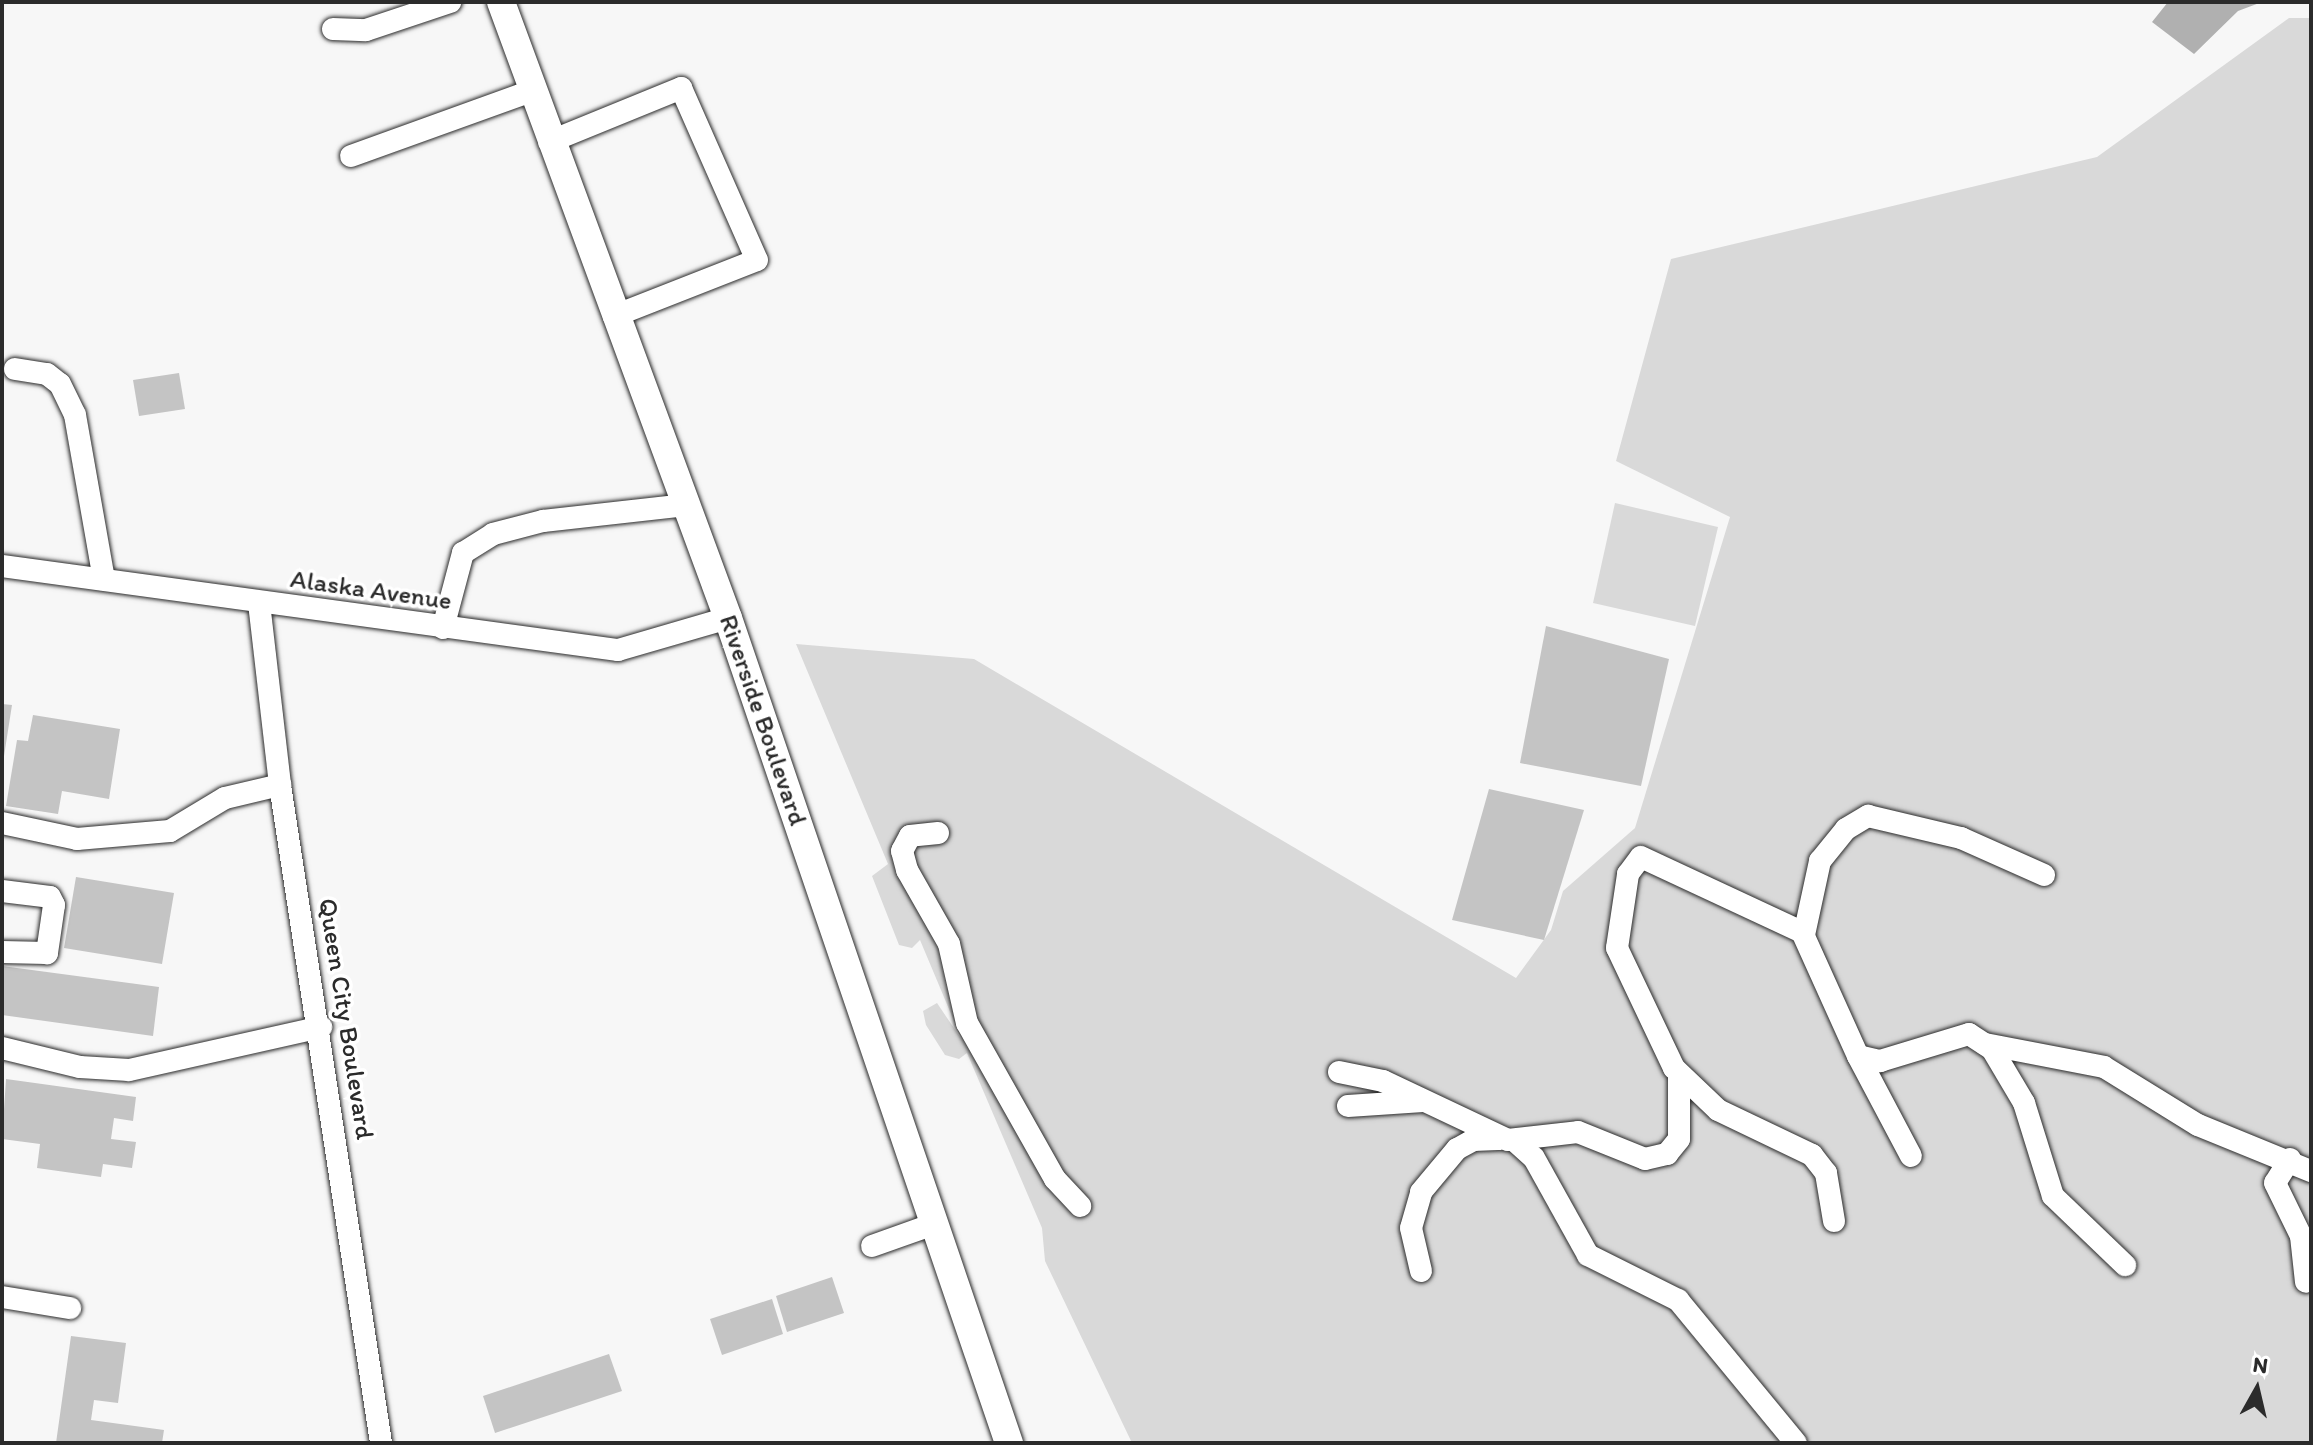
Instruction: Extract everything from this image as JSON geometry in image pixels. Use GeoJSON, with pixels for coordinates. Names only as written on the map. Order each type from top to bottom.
{"type":"FeatureCollection","features":[{"type":"Feature","properties":{"kind":"main road","name":"Riverside Boulevard"},"geometry":{"type":"LineString","coordinates":[[501,2],[549,142],[728,618],[1009,1443]]}},
{"type":"Feature","properties":{"kind":"street"},"geometry":{"type":"LineString","coordinates":[[333,29],[366,30],[450,2]]}},
{"type":"Feature","properties":{"kind":"street"},"geometry":{"type":"LineString","coordinates":[[549,142],[681,88],[757,260],[614,316]]}},
{"type":"Feature","properties":{"kind":"street"},"geometry":{"type":"LineString","coordinates":[[351,156],[532,91]]}},
{"type":"Feature","properties":{"kind":"street"},"geometry":{"type":"LineString","coordinates":[[15,369],[47,374],[60,384],[75,415],[104,579]]}},
{"type":"Feature","properties":{"kind":"street"},"geometry":{"type":"LineString","coordinates":[[443,628],[463,553],[493,534],[543,521],[686,505]]}},
{"type":"Feature","properties":{"kind":"street","name":"Alaska Avenue"},"geometry":{"type":"LineString","coordinates":[[2,566],[618,650],[728,618]]}},
{"type":"Feature","properties":{"kind":"street","name":"Queen City Boulevard"},"geometry":{"type":"LineString","coordinates":[[259,603],[280,785],[321,1027],[381,1443]]}},
{"type":"Feature","properties":{"kind":"street"},"geometry":{"type":"LineString","coordinates":[[2,823],[77,839],[170,831],[225,798],[280,785]]}},
{"type":"Feature","properties":{"kind":"street"},"geometry":{"type":"LineString","coordinates":[[1911,1156],[1858,1056],[1804,935],[1820,861],[1837,838],[1868,816],[1961,838],[2044,875]]}},
{"type":"Feature","properties":{"kind":"street"},"geometry":{"type":"LineString","coordinates":[[938,833],[910,836],[902,851],[907,870],[949,944],[967,1023],[1055,1179],[1080,1206]]}},
{"type":"Feature","properties":{"kind":"street"},"geometry":{"type":"LineString","coordinates":[[1421,1271],[1411,1228],[1421,1192],[1457,1149],[1473,1140],[1512,1140],[1578,1132],[1630,1155],[1657,1159],[1674,1147],[1683,1130],[1679,1075],[1617,948],[1631,865],[1641,857],[1804,935]]}},
{"type":"Feature","properties":{"kind":"street"},"geometry":{"type":"LineString","coordinates":[[2,891],[50,897],[54,905],[47,953],[2,952]]}},
{"type":"Feature","properties":{"kind":"street"},"geometry":{"type":"LineString","coordinates":[[2,1048],[80,1067],[129,1070],[321,1027]]}},
{"type":"Feature","properties":{"kind":"street"},"geometry":{"type":"LineString","coordinates":[[1858,1056],[1880,1061],[1969,1034],[1985,1044],[2104,1067],[2198,1125],[2290,1159],[2311,1171]]}},
{"type":"Feature","properties":{"kind":"street"},"geometry":{"type":"LineString","coordinates":[[1985,1044],[2024,1103],[2053,1196],[2125,1265]]}},
{"type":"Feature","properties":{"kind":"street"},"geometry":{"type":"LineString","coordinates":[[1339,1072],[1383,1081],[1512,1140],[1534,1158],[1588,1255],[1678,1300],[1796,1443]]}},
{"type":"Feature","properties":{"kind":"street"},"geometry":{"type":"LineString","coordinates":[[1679,1075],[1718,1110],[1812,1155],[1826,1173],[1834,1221]]}},
{"type":"Feature","properties":{"kind":"street"},"geometry":{"type":"LineString","coordinates":[[1348,1106],[1423,1101]]}},
{"type":"Feature","properties":{"kind":"street"},"geometry":{"type":"LineString","coordinates":[[2290,1159],[2275,1183],[2301,1236],[2306,1282]]}},
{"type":"Feature","properties":{"kind":"street"},"geometry":{"type":"LineString","coordinates":[[872,1246],[934,1224]]}},
{"type":"Feature","properties":{"kind":"street"},"geometry":{"type":"LineString","coordinates":[[2,1297],[70,1308]]}},
{"type":"Feature","properties":{"kind":"shaded area"},"geometry":{"type":"Polygon","coordinates":[[[2168,2],[2262,2],[2238,11],[2194,54],[2152,22],[2168,2]]]}},
{"type":"Feature","properties":{"kind":"shaded area"},"geometry":{"type":"Polygon","coordinates":[[[2289,18],[2311,18],[2311,1443],[1132,1443],[1045,1261],[1042,1228],[967,1053],[959,1059],[945,1055],[926,1025],[923,1011],[937,1003],[962,1040],[920,940],[912,948],[899,945],[872,876],[888,864],[796,644],[974,659],[1516,978],[1551,930],[1563,891],[1635,828],[1730,517],[1616,461],[1671,259],[2097,157],[2289,18]]]}},
{"type":"Feature","properties":{"kind":"shaded area"},"geometry":{"type":"Polygon","coordinates":[[[1615,503],[1718,527],[1695,626],[1593,603],[1615,503]]]}},
{"type":"Feature","properties":{"kind":"building"},"geometry":{"type":"Polygon","coordinates":[[[179,373],[185,409],[139,416],[133,380],[179,373]]]}},
{"type":"Feature","properties":{"kind":"building"},"geometry":{"type":"Polygon","coordinates":[[[1546,626],[1669,659],[1641,786],[1520,763],[1546,626]]]}},
{"type":"Feature","properties":{"kind":"building"},"geometry":{"type":"Polygon","coordinates":[[[2,704],[12,705],[4,756],[2,756],[2,704]]]}},
{"type":"Feature","properties":{"kind":"building"},"geometry":{"type":"Polygon","coordinates":[[[33,715],[120,729],[109,799],[62,791],[58,814],[6,806],[17,740],[28,741],[33,715]]]}},
{"type":"Feature","properties":{"kind":"building"},"geometry":{"type":"Polygon","coordinates":[[[1489,789],[1584,810],[1544,940],[1452,920],[1489,789]]]}},
{"type":"Feature","properties":{"kind":"building"},"geometry":{"type":"Polygon","coordinates":[[[76,877],[174,893],[162,964],[64,948],[76,877]]]}},
{"type":"Feature","properties":{"kind":"building"},"geometry":{"type":"Polygon","coordinates":[[[2,966],[159,987],[153,1036],[2,1015],[2,966]]]}},
{"type":"Feature","properties":{"kind":"building"},"geometry":{"type":"Polygon","coordinates":[[[6,1079],[136,1097],[133,1121],[114,1118],[111,1139],[136,1142],[132,1168],[103,1164],[101,1177],[37,1168],[40,1144],[2,1139],[6,1079]]]}},
{"type":"Feature","properties":{"kind":"building"},"geometry":{"type":"Polygon","coordinates":[[[832,1277],[844,1313],[787,1332],[776,1296],[832,1277]]]}},
{"type":"Feature","properties":{"kind":"building"},"geometry":{"type":"Polygon","coordinates":[[[772,1299],[783,1334],[722,1355],[710,1319],[772,1299]]]}},
{"type":"Feature","properties":{"kind":"building"},"geometry":{"type":"Polygon","coordinates":[[[71,1336],[126,1343],[118,1403],[94,1400],[91,1420],[164,1430],[162,1443],[56,1443],[71,1336]]]}},
{"type":"Feature","properties":{"kind":"building"},"geometry":{"type":"Polygon","coordinates":[[[609,1354],[622,1391],[495,1433],[483,1396],[609,1354]]]}}]}
